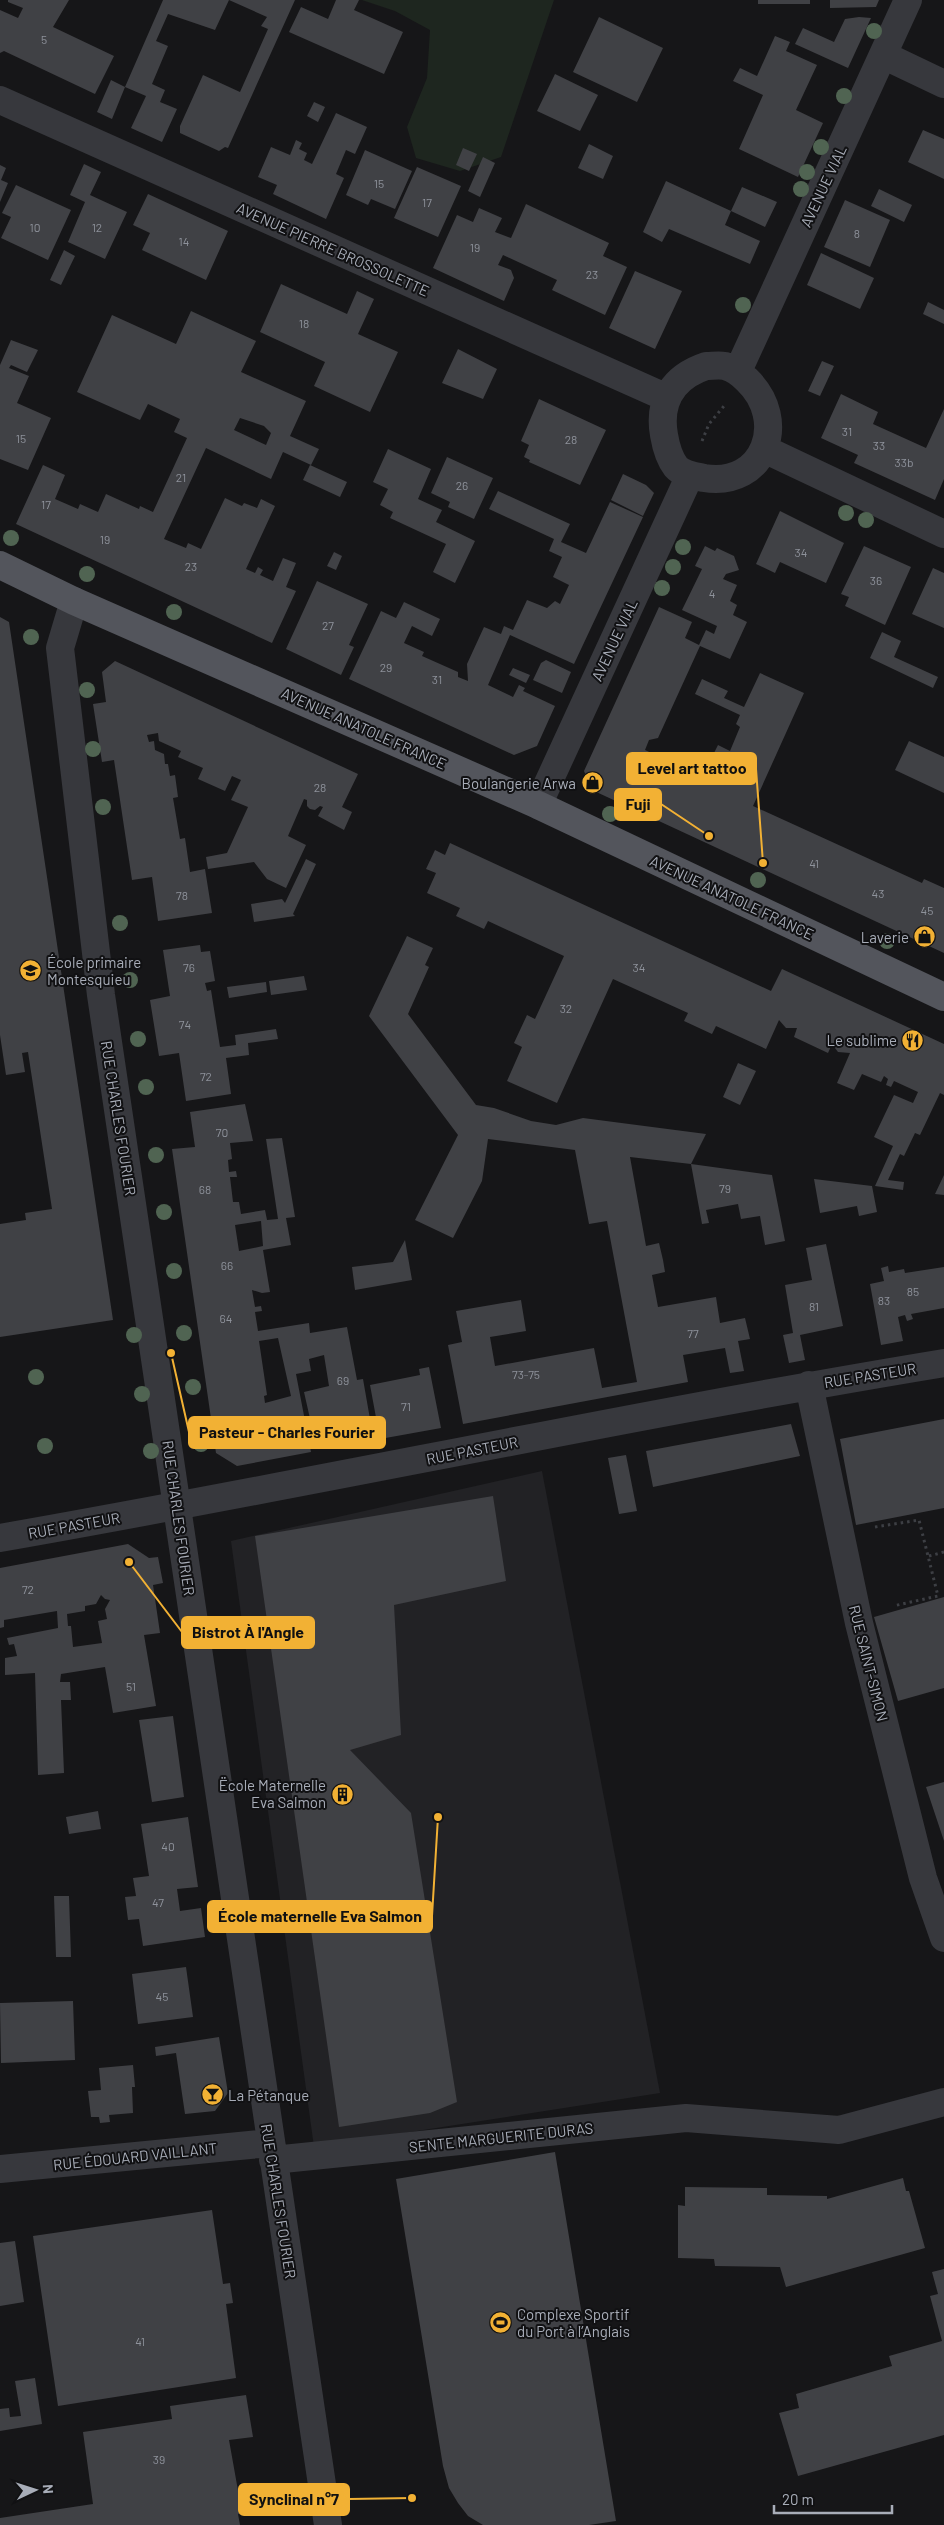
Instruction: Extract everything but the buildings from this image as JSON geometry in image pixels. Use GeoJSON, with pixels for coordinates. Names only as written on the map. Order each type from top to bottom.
{"type":"FeatureCollection","features":[{"type":"Feature","properties":{"kind":"main road","name":"AVENUE ANATOLE FRANCE"},"geometry":{"type":"LineString","coordinates":[[0,565],[74,600],[538,805],[944,997]]}},
{"type":"Feature","properties":{"kind":"street","name":"AVENUE VIAL"},"geometry":{"type":"LineString","coordinates":[[738,371],[908,0]]}},
{"type":"Feature","properties":{"kind":"street"},"geometry":{"type":"LineString","coordinates":[[883,56],[944,84]]}},
{"type":"Feature","properties":{"kind":"street","name":"AVENUE PIERRE BROSSOLETTE"},"geometry":{"type":"LineString","coordinates":[[0,100],[665,397]]}},
{"type":"Feature","properties":{"kind":"street"},"geometry":{"type":"LineString","coordinates":[[706,366],[725,366],[738,371],[758,392],[770,422],[768,440],[752,468],[724,479],[690,475],[678,469],[666,449],[661,415],[665,397],[677,382],[692,371],[706,366]]}},
{"type":"Feature","properties":{"kind":"street"},"geometry":{"type":"LineString","coordinates":[[764,448],[944,534]]}},
{"type":"Feature","properties":{"kind":"street","name":"AVENUE VIAL"},"geometry":{"type":"LineString","coordinates":[[538,805],[690,475]]}},
{"type":"Feature","properties":{"kind":"street","name":"RUE CHARLES FOURIER"},"geometry":{"type":"LineString","coordinates":[[74,600],[60,648],[100,996],[178,1507],[328,2525]]}},
{"type":"Feature","properties":{"kind":"street","name":"RUE PASTEUR"},"geometry":{"type":"LineString","coordinates":[[0,1538],[178,1507],[809,1385],[944,1363]]}},
{"type":"Feature","properties":{"kind":"street","name":"RUE SAINT-SIMON"},"geometry":{"type":"LineString","coordinates":[[809,1385],[859,1623],[923,1878],[944,1938]]}},
{"type":"Feature","properties":{"kind":"street","name":"SENTE MARGUERITE DURAS"},"geometry":{"type":"LineString","coordinates":[[272,2151],[686,2118],[839,2130],[944,2102]]}},
{"type":"Feature","properties":{"kind":"street","name":"RUE ÉDOUARD VAILLANT"},"geometry":{"type":"LineString","coordinates":[[0,2169],[272,2151]]}},
{"type":"Feature","properties":{"kind":"path"},"geometry":{"type":"LineString","coordinates":[[690,475],[709,424],[731,396],[738,371]]}},
{"type":"Feature","properties":{"kind":"path"},"geometry":{"type":"LineString","coordinates":[[871,1527],[919,1520],[929,1556],[938,1596],[893,1607],[890,1598]]}},
{"type":"Feature","properties":{"kind":"path"},"geometry":{"type":"LineString","coordinates":[[929,1556],[944,1552]]}},
{"type":"Feature","properties":{"kind":"shaded area"},"geometry":{"type":"Polygon","coordinates":[[[362,0],[554,0],[501,157],[460,171],[416,158],[407,127],[427,78],[430,30],[395,11],[362,0]]]}},
{"type":"Feature","properties":{"kind":"shaded area"},"geometry":{"type":"Polygon","coordinates":[[[542,1471],[660,2093],[314,2147],[231,1541],[542,1471]]]}},
{"type":"Feature","properties":{"kind":"place","name":"Boulangerie Arwa"},"geometry":{"type":"Point","coordinates":[592,783]}},
{"type":"Feature","properties":{"kind":"place","name":"Fuji"},"geometry":{"type":"Point","coordinates":[709,836]}},
{"type":"Feature","properties":{"kind":"place","name":"Level art tattoo"},"geometry":{"type":"Point","coordinates":[763,863]}},
{"type":"Feature","properties":{"kind":"place","name":"Laverie"},"geometry":{"type":"Point","coordinates":[925,937]}},
{"type":"Feature","properties":{"kind":"place","name":"École primaire Montesquieu"},"geometry":{"type":"Point","coordinates":[31,971]}},
{"type":"Feature","properties":{"kind":"place","name":"Le sublime"},"geometry":{"type":"Point","coordinates":[913,1040]}},
{"type":"Feature","properties":{"kind":"place","name":"Pasteur - Charles Fourier"},"geometry":{"type":"Point","coordinates":[171,1353]}},
{"type":"Feature","properties":{"kind":"place","name":"Bistrot À l'Angle"},"geometry":{"type":"Point","coordinates":[129,1562]}},
{"type":"Feature","properties":{"kind":"place","name":"Ëcole Maternelle Eva Salmon"},"geometry":{"type":"Point","coordinates":[342,1794]}},
{"type":"Feature","properties":{"kind":"place","name":"École maternelle Eva Salmon"},"geometry":{"type":"Point","coordinates":[438,1817]}},
{"type":"Feature","properties":{"kind":"place","name":"La Pétanque"},"geometry":{"type":"Point","coordinates":[212,2095]}},
{"type":"Feature","properties":{"kind":"place","name":"Complexe Sportif du Port à l’Anglais"},"geometry":{"type":"Point","coordinates":[501,2323]}},
{"type":"Feature","properties":{"kind":"place","name":"Synclinal n°7"},"geometry":{"type":"Point","coordinates":[412,2498]}}]}
